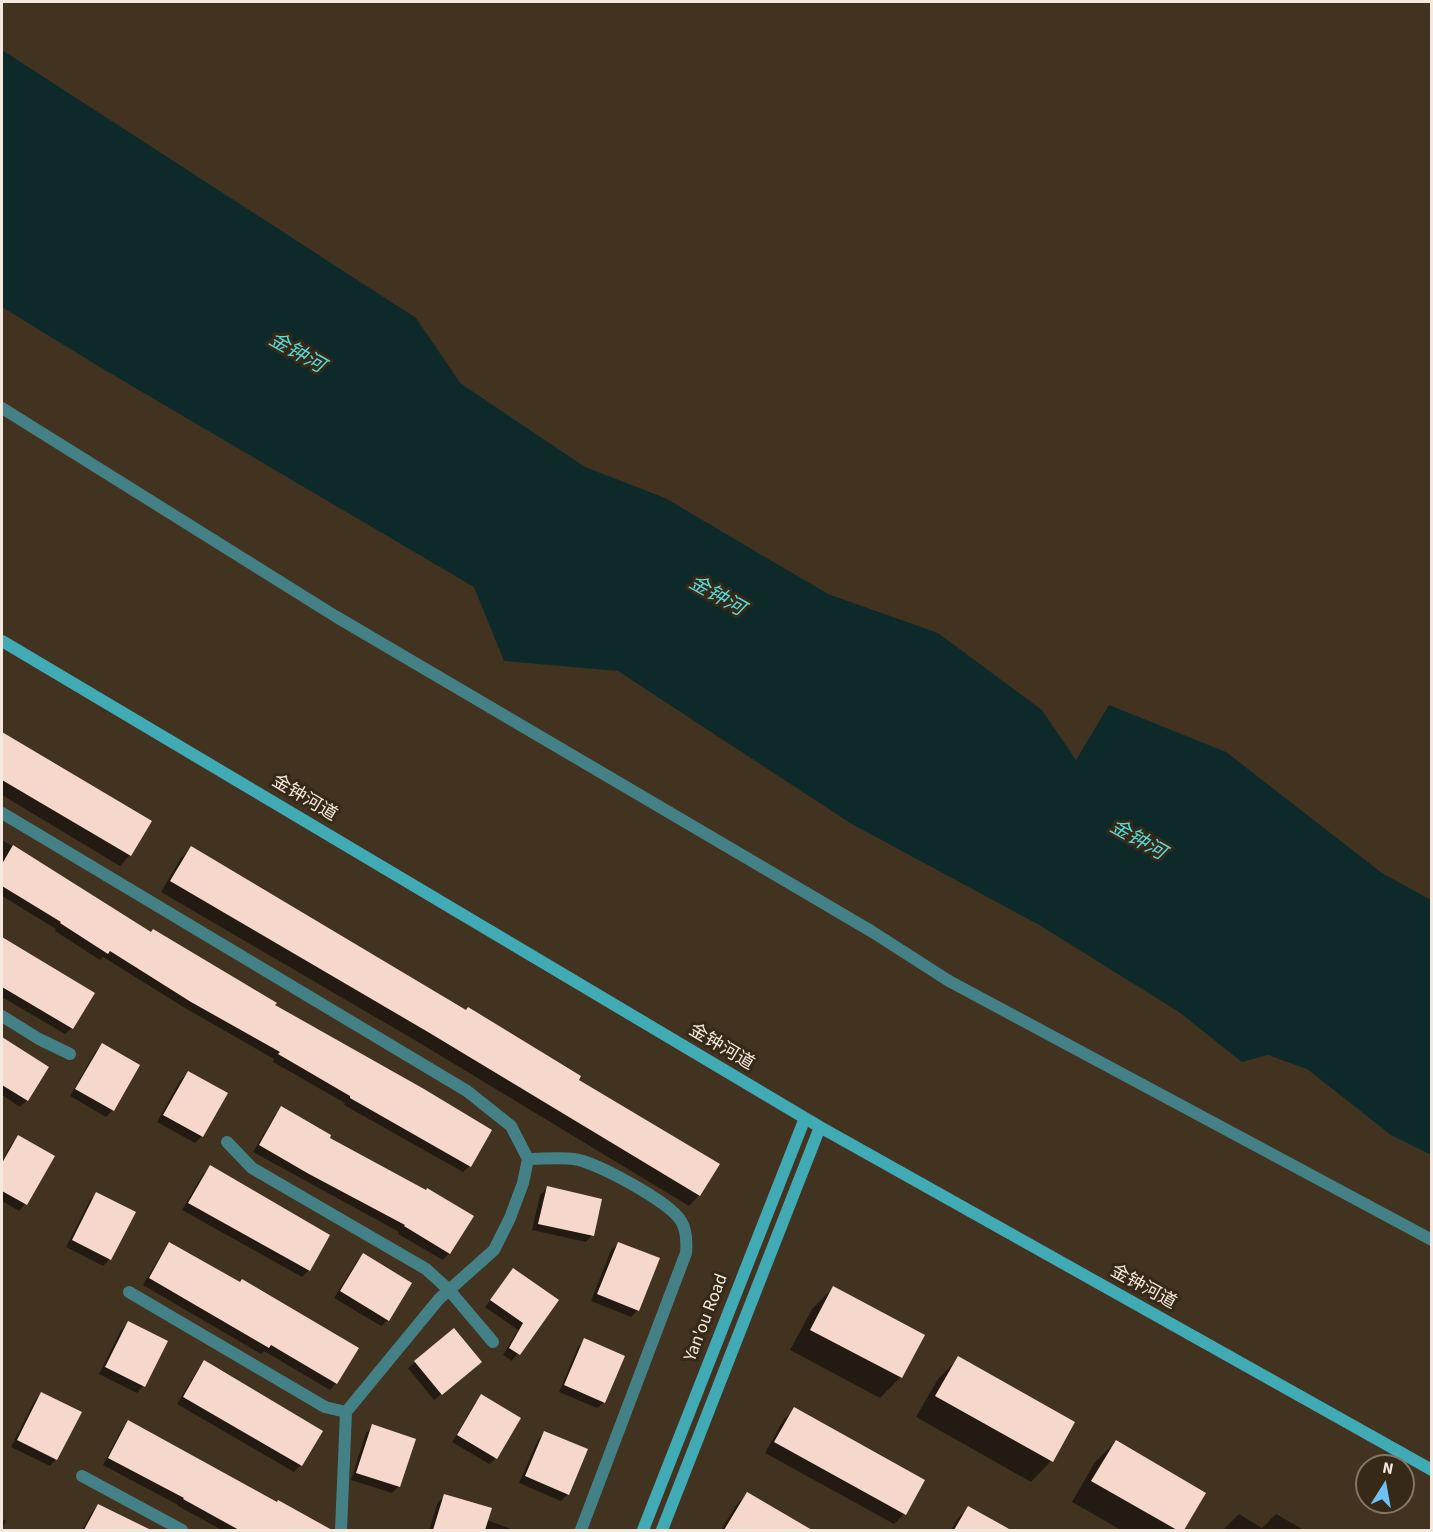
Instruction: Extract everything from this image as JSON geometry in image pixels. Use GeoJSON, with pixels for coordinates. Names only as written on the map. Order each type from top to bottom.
{"type":"FeatureCollection","features":[{"type":"Feature","properties":{"kind":"street"},"geometry":{"type":"LineString","coordinates":[[2,408],[335,616],[871,931],[949,981],[1431,1240]]}},
{"type":"Feature","properties":{"kind":"street","name":"金钟河道"},"geometry":{"type":"LineString","coordinates":[[2,641],[820,1127],[1431,1470]]}},
{"type":"Feature","properties":{"kind":"street"},"geometry":{"type":"LineString","coordinates":[[2,813],[467,1091],[511,1126],[528,1158],[523,1182],[510,1218],[494,1250],[439,1299],[346,1413],[342,1460],[341,1530]]}},
{"type":"Feature","properties":{"kind":"street"},"geometry":{"type":"LineString","coordinates":[[2,1016],[39,1039],[70,1054]]}},
{"type":"Feature","properties":{"kind":"street","name":"Yan'ou Road"},"geometry":{"type":"LineString","coordinates":[[643,1530],[805,1118]]}},
{"type":"Feature","properties":{"kind":"street","name":"Yan'ou Road"},"geometry":{"type":"LineString","coordinates":[[662,1530],[820,1127]]}},
{"type":"Feature","properties":{"kind":"street"},"geometry":{"type":"LineString","coordinates":[[226,1142],[252,1168],[426,1269],[449,1290],[493,1342]]}},
{"type":"Feature","properties":{"kind":"street"},"geometry":{"type":"LineString","coordinates":[[528,1158],[575,1159],[601,1168],[667,1206],[681,1221],[687,1239],[686,1253],[581,1530]]}},
{"type":"Feature","properties":{"kind":"street"},"geometry":{"type":"LineString","coordinates":[[129,1292],[325,1407],[346,1413]]}},
{"type":"Feature","properties":{"kind":"street"},"geometry":{"type":"LineString","coordinates":[[82,1476],[182,1530]]}},
{"type":"Feature","properties":{"kind":"water","name":"金钟河"},"geometry":{"type":"Polygon","coordinates":[[[2,50],[416,318],[460,383],[585,467],[665,498],[828,594],[938,633],[1042,710],[1076,760],[1109,705],[1226,752],[1382,873],[1431,900],[1431,1155],[1391,1135],[1307,1069],[1268,1055],[1242,1062],[1179,1012],[1041,926],[850,823],[618,671],[504,661],[474,587],[2,307],[2,50]]]}},
{"type":"Feature","properties":{"kind":"building"},"geometry":{"type":"Polygon","coordinates":[[[2,732],[152,821],[131,856],[2,780],[2,732]]]}},
{"type":"Feature","properties":{"kind":"building"},"geometry":{"type":"Polygon","coordinates":[[[13,845],[151,932],[153,929],[277,1003],[275,1005],[492,1130],[471,1167],[350,1098],[278,1054],[280,1052],[191,1002],[110,951],[108,954],[2,886],[2,864],[13,845]]]}},
{"type":"Feature","properties":{"kind":"building"},"geometry":{"type":"Polygon","coordinates":[[[191,846],[466,1010],[468,1007],[581,1076],[579,1080],[720,1164],[700,1196],[428,1032],[170,881],[191,846]]]}},
{"type":"Feature","properties":{"kind":"building"},"geometry":{"type":"Polygon","coordinates":[[[2,937],[95,993],[73,1029],[2,987],[2,937]]]}},
{"type":"Feature","properties":{"kind":"building"},"geometry":{"type":"Polygon","coordinates":[[[2,1037],[49,1067],[28,1101],[2,1085],[2,1037]]]}},
{"type":"Feature","properties":{"kind":"building"},"geometry":{"type":"Polygon","coordinates":[[[102,1043],[140,1065],[114,1111],[75,1089],[102,1043]]]}},
{"type":"Feature","properties":{"kind":"building"},"geometry":{"type":"Polygon","coordinates":[[[188,1071],[228,1093],[203,1137],[163,1115],[188,1071]]]}},
{"type":"Feature","properties":{"kind":"building"},"geometry":{"type":"Polygon","coordinates":[[[281,1106],[331,1135],[330,1138],[426,1190],[427,1188],[474,1216],[450,1254],[405,1225],[259,1145],[281,1106]]]}},
{"type":"Feature","properties":{"kind":"building"},"geometry":{"type":"Polygon","coordinates":[[[18,1135],[55,1156],[27,1205],[2,1191],[2,1163],[18,1135]]]}},
{"type":"Feature","properties":{"kind":"building"},"geometry":{"type":"Polygon","coordinates":[[[210,1165],[330,1235],[310,1271],[188,1203],[210,1165]]]}},
{"type":"Feature","properties":{"kind":"building"},"geometry":{"type":"Polygon","coordinates":[[[547,1186],[602,1199],[594,1236],[538,1224],[547,1186]]]}},
{"type":"Feature","properties":{"kind":"building"},"geometry":{"type":"Polygon","coordinates":[[[96,1192],[136,1212],[111,1260],[72,1240],[96,1192]]]}},
{"type":"Feature","properties":{"kind":"building"},"geometry":{"type":"Polygon","coordinates":[[[169,1242],[240,1282],[242,1279],[359,1348],[337,1384],[271,1345],[269,1348],[149,1278],[169,1242]]]}},
{"type":"Feature","properties":{"kind":"building"},"geometry":{"type":"Polygon","coordinates":[[[618,1242],[660,1258],[639,1311],[597,1294],[618,1242]]]}},
{"type":"Feature","properties":{"kind":"building"},"geometry":{"type":"Polygon","coordinates":[[[363,1253],[412,1283],[389,1321],[340,1291],[363,1253]]]}},
{"type":"Feature","properties":{"kind":"building"},"geometry":{"type":"Polygon","coordinates":[[[513,1268],[559,1300],[520,1355],[509,1348],[523,1323],[490,1300],[513,1268]]]}},
{"type":"Feature","properties":{"kind":"building"},"geometry":{"type":"Polygon","coordinates":[[[833,1286],[925,1335],[902,1378],[810,1330],[833,1286]]]}},
{"type":"Feature","properties":{"kind":"building"},"geometry":{"type":"Polygon","coordinates":[[[128,1321],[168,1341],[145,1387],[105,1367],[128,1321]]]}},
{"type":"Feature","properties":{"kind":"building"},"geometry":{"type":"Polygon","coordinates":[[[454,1328],[482,1362],[442,1395],[414,1361],[454,1328]]]}},
{"type":"Feature","properties":{"kind":"building"},"geometry":{"type":"Polygon","coordinates":[[[584,1338],[625,1356],[605,1403],[564,1385],[584,1338]]]}},
{"type":"Feature","properties":{"kind":"building"},"geometry":{"type":"Polygon","coordinates":[[[958,1356],[1075,1422],[1053,1462],[935,1396],[958,1356]]]}},
{"type":"Feature","properties":{"kind":"building"},"geometry":{"type":"Polygon","coordinates":[[[204,1360],[323,1431],[302,1466],[183,1397],[204,1360]]]}},
{"type":"Feature","properties":{"kind":"building"},"geometry":{"type":"Polygon","coordinates":[[[41,1392],[82,1412],[57,1460],[17,1440],[41,1392]]]}},
{"type":"Feature","properties":{"kind":"building"},"geometry":{"type":"Polygon","coordinates":[[[481,1394],[521,1418],[497,1459],[457,1435],[481,1394]]]}},
{"type":"Feature","properties":{"kind":"building"},"geometry":{"type":"Polygon","coordinates":[[[794,1407],[925,1480],[906,1515],[774,1442],[794,1407]]]}},
{"type":"Feature","properties":{"kind":"building"},"geometry":{"type":"Polygon","coordinates":[[[128,1420],[332,1530],[239,1530],[108,1458],[128,1420]]]}},
{"type":"Feature","properties":{"kind":"building"},"geometry":{"type":"Polygon","coordinates":[[[372,1424],[416,1439],[400,1487],[356,1473],[372,1424]]]}},
{"type":"Feature","properties":{"kind":"building"},"geometry":{"type":"Polygon","coordinates":[[[544,1431],[588,1449],[569,1495],[525,1476],[544,1431]]]}},
{"type":"Feature","properties":{"kind":"building"},"geometry":{"type":"Polygon","coordinates":[[[1116,1440],[1206,1493],[1184,1530],[1177,1530],[1091,1481],[1116,1440]]]}},
{"type":"Feature","properties":{"kind":"building"},"geometry":{"type":"Polygon","coordinates":[[[747,1492],[812,1530],[724,1530],[747,1492]]]}},
{"type":"Feature","properties":{"kind":"building"},"geometry":{"type":"Polygon","coordinates":[[[444,1494],[492,1508],[485,1530],[433,1530],[444,1494]]]}},
{"type":"Feature","properties":{"kind":"building"},"geometry":{"type":"Polygon","coordinates":[[[98,1504],[151,1530],[84,1530],[98,1504]]]}},
{"type":"Feature","properties":{"kind":"building"},"geometry":{"type":"Polygon","coordinates":[[[968,1506],[1011,1530],[954,1530],[968,1506]]]}}]}
